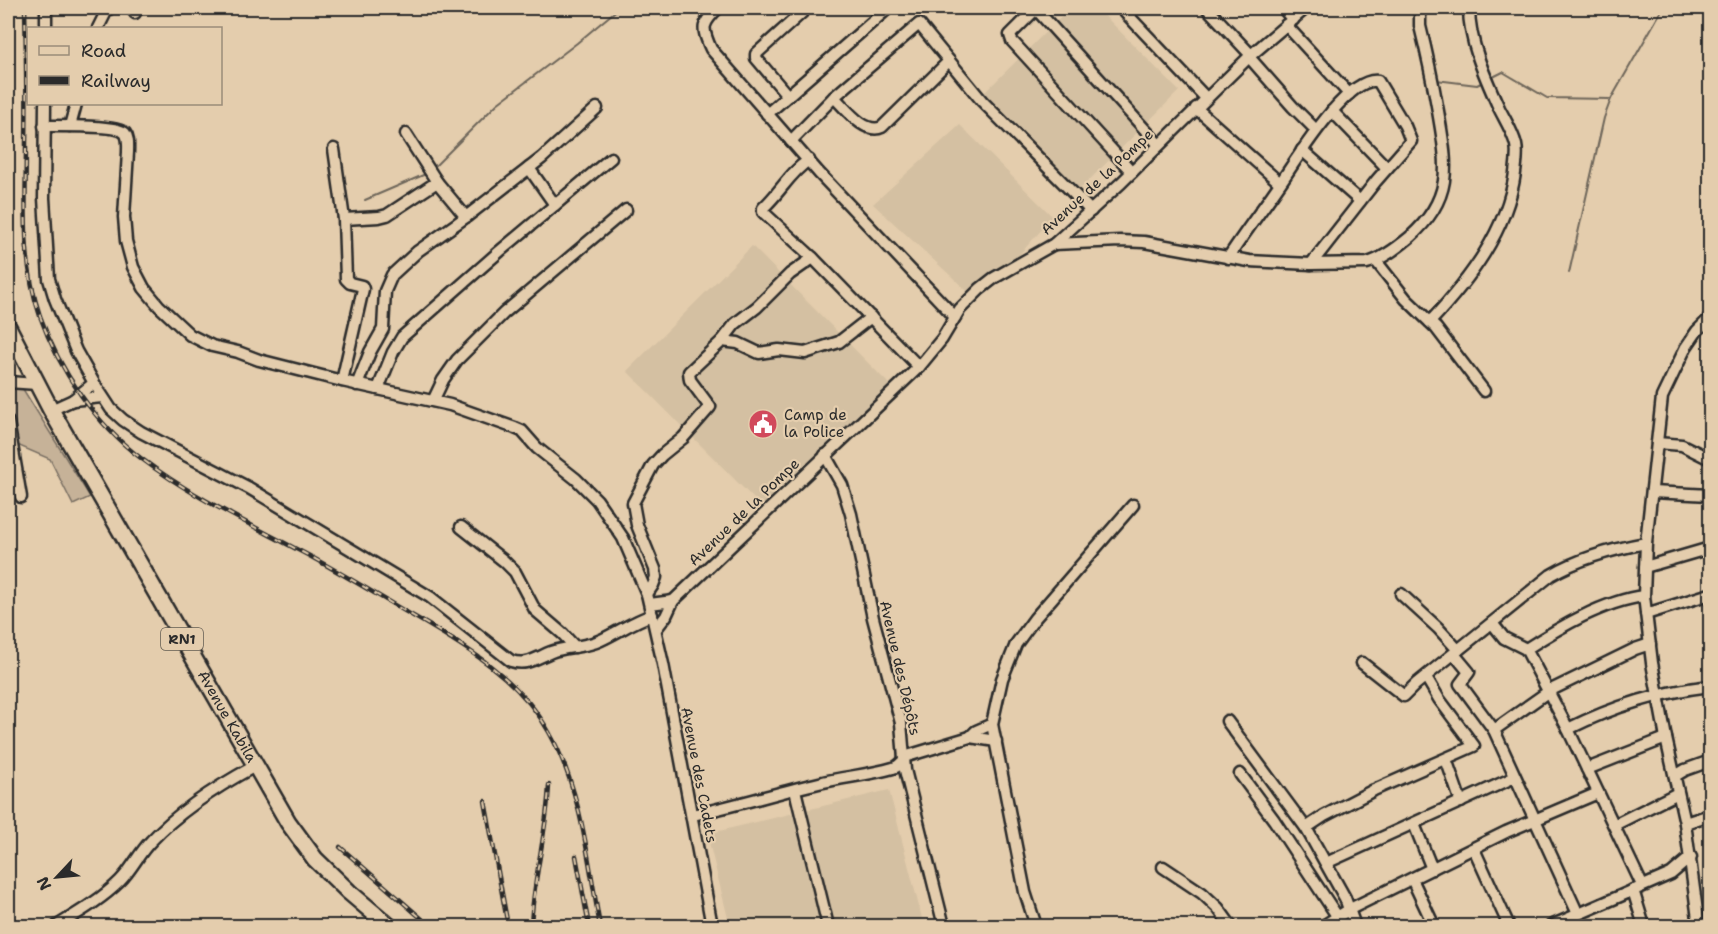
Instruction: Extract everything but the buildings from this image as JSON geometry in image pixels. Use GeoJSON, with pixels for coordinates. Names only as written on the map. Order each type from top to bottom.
{"type":"FeatureCollection","features":[{"type":"Feature","properties":{"kind":"highway","name":"Avenue Kabila"},"geometry":{"type":"LineString","coordinates":[[8,327],[51,410],[288,822],[315,859],[388,927]]}},
{"type":"Feature","properties":{"kind":"street"},"geometry":{"type":"LineString","coordinates":[[46,8],[46,27]]}},
{"type":"Feature","properties":{"kind":"street"},"geometry":{"type":"LineString","coordinates":[[98,27],[108,8]]}},
{"type":"Feature","properties":{"kind":"street"},"geometry":{"type":"LineString","coordinates":[[718,8],[703,26],[704,35],[711,49],[791,141],[955,317]]}},
{"type":"Feature","properties":{"kind":"street"},"geometry":{"type":"LineString","coordinates":[[788,96],[756,58],[756,54],[807,8]]}},
{"type":"Feature","properties":{"kind":"street"},"geometry":{"type":"LineString","coordinates":[[1132,172],[1012,41],[1010,35],[1036,8],[1159,146]]}},
{"type":"Feature","properties":{"kind":"street"},"geometry":{"type":"LineString","coordinates":[[1121,8],[1206,98]]}},
{"type":"Feature","properties":{"kind":"street"},"geometry":{"type":"LineString","coordinates":[[1207,8],[1293,107],[1316,130]]}},
{"type":"Feature","properties":{"kind":"street"},"geometry":{"type":"LineString","coordinates":[[1283,8],[1289,23],[1349,94]]}},
{"type":"Feature","properties":{"kind":"street","name":"Avenue de la Pompe"},"geometry":{"type":"LineString","coordinates":[[656,629],[666,616],[673,601],[919,367],[942,339],[960,309],[980,289],[994,278],[1054,244],[1091,212],[1250,56],[1306,8]]}},
{"type":"Feature","properties":{"kind":"street"},"geometry":{"type":"LineString","coordinates":[[1054,244],[1144,242],[1249,261],[1349,264],[1376,261],[1406,240],[1431,215],[1446,175],[1446,151],[1420,26],[1420,8]]}},
{"type":"Feature","properties":{"kind":"street"},"geometry":{"type":"LineString","coordinates":[[1430,322],[1472,274],[1483,257],[1506,209],[1512,192],[1516,166],[1516,145],[1494,97],[1476,48],[1469,8]]}},
{"type":"Feature","properties":{"kind":"street"},"geometry":{"type":"LineString","coordinates":[[767,114],[886,10]]}},
{"type":"Feature","properties":{"kind":"street"},"geometry":{"type":"LineString","coordinates":[[791,141],[834,98],[918,24],[1004,124],[1091,212]]}},
{"type":"Feature","properties":{"kind":"street"},"geometry":{"type":"LineString","coordinates":[[834,98],[863,124],[876,130],[882,127],[949,61]]}},
{"type":"Feature","properties":{"kind":"street"},"geometry":{"type":"LineString","coordinates":[[1228,258],[1316,130],[1332,111],[1349,94],[1370,81],[1378,81],[1405,126],[1411,141],[1311,264]]}},
{"type":"Feature","properties":{"kind":"street"},"geometry":{"type":"LineString","coordinates":[[45,105],[44,198],[50,279],[67,330],[102,397],[123,420],[141,432],[249,488],[430,597],[511,661],[520,664],[552,652],[601,640],[638,620],[649,604],[656,577],[655,569],[637,525],[633,503],[653,465],[662,454],[683,438],[708,410],[709,405],[690,380],[689,372],[722,341],[735,324],[757,307],[785,278],[813,258]]}},
{"type":"Feature","properties":{"kind":"street"},"geometry":{"type":"LineString","coordinates":[[44,126],[70,126],[76,105]]}},
{"type":"Feature","properties":{"kind":"street"},"geometry":{"type":"LineString","coordinates":[[357,385],[382,329],[385,291],[392,275],[418,251],[528,168],[597,108]]}},
{"type":"Feature","properties":{"kind":"street"},"geometry":{"type":"LineString","coordinates":[[1196,108],[1281,183]]}},
{"type":"Feature","properties":{"kind":"street"},"geometry":{"type":"LineString","coordinates":[[1332,111],[1387,168]]}},
{"type":"Feature","properties":{"kind":"street","name":"Avenue des Cadets"},"geometry":{"type":"LineString","coordinates":[[70,126],[123,131],[126,135],[128,141],[124,194],[126,241],[133,267],[144,288],[190,335],[212,346],[342,381],[466,409],[522,431],[537,448],[582,484],[597,500],[623,538],[649,604],[656,629],[712,927]]}},
{"type":"Feature","properties":{"kind":"street"},"geometry":{"type":"LineString","coordinates":[[406,134],[437,182],[466,217]]}},
{"type":"Feature","properties":{"kind":"street"},"geometry":{"type":"LineString","coordinates":[[334,149],[345,219],[346,279],[350,283],[362,286],[363,289],[342,381]]}},
{"type":"Feature","properties":{"kind":"street"},"geometry":{"type":"LineString","coordinates":[[1302,150],[1360,201]]}},
{"type":"Feature","properties":{"kind":"street"},"geometry":{"type":"LineString","coordinates":[[378,389],[393,352],[402,337],[611,158]]}},
{"type":"Feature","properties":{"kind":"street"},"geometry":{"type":"LineString","coordinates":[[809,160],[797,168],[779,193],[763,208],[763,212],[813,258],[919,367]]}},
{"type":"Feature","properties":{"kind":"street"},"geometry":{"type":"LineString","coordinates":[[528,168],[555,205]]}},
{"type":"Feature","properties":{"kind":"street"},"geometry":{"type":"LineString","coordinates":[[345,219],[379,217],[387,214],[437,182]]}},
{"type":"Feature","properties":{"kind":"street"},"geometry":{"type":"LineString","coordinates":[[434,401],[443,380],[457,360],[504,313],[626,210]]}},
{"type":"Feature","properties":{"kind":"street"},"geometry":{"type":"LineString","coordinates":[[1376,261],[1406,299],[1430,322],[1484,391]]}},
{"type":"Feature","properties":{"kind":"street"},"geometry":{"type":"LineString","coordinates":[[722,341],[738,343],[759,353],[779,350],[805,353],[839,342],[871,317]]}},
{"type":"Feature","properties":{"kind":"street"},"geometry":{"type":"LineString","coordinates":[[1699,927],[1692,884],[1691,857],[1658,694],[1644,596],[1646,543],[1661,405],[1667,385],[1692,337],[1710,318]]}},
{"type":"Feature","properties":{"kind":"street"},"geometry":{"type":"LineString","coordinates":[[8,382],[37,384]]}},
{"type":"Feature","properties":{"kind":"street"},"geometry":{"type":"LineString","coordinates":[[51,410],[73,400],[94,383]]}},
{"type":"Feature","properties":{"kind":"street"},"geometry":{"type":"LineString","coordinates":[[73,400],[102,397]]}},
{"type":"Feature","properties":{"kind":"street"},"geometry":{"type":"LineString","coordinates":[[8,422],[21,497]]}},
{"type":"Feature","properties":{"kind":"street"},"geometry":{"type":"LineString","coordinates":[[1657,443],[1687,447],[1710,459]]}},
{"type":"Feature","properties":{"kind":"street","name":"Avenue des Dépôts"},"geometry":{"type":"LineString","coordinates":[[825,455],[842,485],[851,514],[873,618],[900,716],[902,763],[944,927]]}},
{"type":"Feature","properties":{"kind":"street"},"geometry":{"type":"LineString","coordinates":[[1652,492],[1710,495]]}},
{"type":"Feature","properties":{"kind":"street"},"geometry":{"type":"LineString","coordinates":[[1036,927],[1025,892],[992,724],[1002,678],[1021,637],[1035,618],[1133,505]]}},
{"type":"Feature","properties":{"kind":"street"},"geometry":{"type":"LineString","coordinates":[[461,527],[515,572],[535,610],[575,647]]}},
{"type":"Feature","properties":{"kind":"street"},"geometry":{"type":"LineString","coordinates":[[1362,663],[1402,696],[1539,584],[1565,567],[1615,550],[1646,543]]}},
{"type":"Feature","properties":{"kind":"street"},"geometry":{"type":"LineString","coordinates":[[1645,567],[1710,548]]}},
{"type":"Feature","properties":{"kind":"street"},"geometry":{"type":"LineString","coordinates":[[1401,594],[1438,628],[1469,673],[1460,684],[1494,729],[1578,914]]}},
{"type":"Feature","properties":{"kind":"street"},"geometry":{"type":"LineString","coordinates":[[1646,614],[1710,594]]}},
{"type":"Feature","properties":{"kind":"street"},"geometry":{"type":"LineString","coordinates":[[1526,649],[1558,629],[1608,605],[1644,596]]}},
{"type":"Feature","properties":{"kind":"street"},"geometry":{"type":"LineString","coordinates":[[649,604],[673,601]]}},
{"type":"Feature","properties":{"kind":"street"},"geometry":{"type":"LineString","coordinates":[[1492,623],[1504,638],[1526,649],[1549,691],[1614,825],[1638,888],[1644,927]]}},
{"type":"Feature","properties":{"kind":"street"},"geometry":{"type":"LineString","coordinates":[[1494,729],[1549,691],[1635,649],[1650,645]]}},
{"type":"Feature","properties":{"kind":"street"},"geometry":{"type":"LineString","coordinates":[[1306,828],[1374,790],[1473,747],[1474,743],[1446,708],[1426,677]]}},
{"type":"Feature","properties":{"kind":"street"},"geometry":{"type":"LineString","coordinates":[[1568,729],[1608,711],[1658,694],[1710,686]]}},
{"type":"Feature","properties":{"kind":"street"},"geometry":{"type":"LineString","coordinates":[[1227,721],[1306,828],[1350,909],[1355,927]]}},
{"type":"Feature","properties":{"kind":"street"},"geometry":{"type":"LineString","coordinates":[[692,815],[902,763],[970,737],[976,731],[992,724]]}},
{"type":"Feature","properties":{"kind":"street"},"geometry":{"type":"LineString","coordinates":[[970,737],[996,741]]}},
{"type":"Feature","properties":{"kind":"street"},"geometry":{"type":"LineString","coordinates":[[1587,769],[1666,738]]}},
{"type":"Feature","properties":{"kind":"street"},"geometry":{"type":"LineString","coordinates":[[1446,759],[1461,802]]}},
{"type":"Feature","properties":{"kind":"street"},"geometry":{"type":"LineString","coordinates":[[1675,776],[1710,761]]}},
{"type":"Feature","properties":{"kind":"street"},"geometry":{"type":"LineString","coordinates":[[57,927],[121,880],[151,841],[196,802],[255,765]]}},
{"type":"Feature","properties":{"kind":"street"},"geometry":{"type":"LineString","coordinates":[[1240,774],[1274,820],[1337,916]]}},
{"type":"Feature","properties":{"kind":"street"},"geometry":{"type":"LineString","coordinates":[[1326,863],[1515,777]]}},
{"type":"Feature","properties":{"kind":"street"},"geometry":{"type":"LineString","coordinates":[[795,790],[828,927]]}},
{"type":"Feature","properties":{"kind":"street"},"geometry":{"type":"LineString","coordinates":[[1323,927],[1350,909],[1432,869],[1598,793]]}},
{"type":"Feature","properties":{"kind":"street"},"geometry":{"type":"LineString","coordinates":[[1614,825],[1678,793]]}},
{"type":"Feature","properties":{"kind":"street"},"geometry":{"type":"LineString","coordinates":[[1685,823],[1710,815]]}},
{"type":"Feature","properties":{"kind":"street"},"geometry":{"type":"LineString","coordinates":[[1414,824],[1432,869]]}},
{"type":"Feature","properties":{"kind":"street"},"geometry":{"type":"LineString","coordinates":[[1474,849],[1509,927]]}},
{"type":"Feature","properties":{"kind":"street"},"geometry":{"type":"LineString","coordinates":[[1551,927],[1671,874],[1691,857]]}},
{"type":"Feature","properties":{"kind":"street"},"geometry":{"type":"LineString","coordinates":[[1163,867],[1202,893],[1218,908],[1231,927]]}},
{"type":"Feature","properties":{"kind":"street"},"geometry":{"type":"LineString","coordinates":[[1671,874],[1692,884]]}},
{"type":"Feature","properties":{"kind":"street"},"geometry":{"type":"LineString","coordinates":[[1412,879],[1434,927]]}},
{"type":"Feature","properties":{"kind":"shaded area"},"geometry":{"type":"Polygon","coordinates":[[[1070,8],[1097,8],[1179,91],[1071,198],[976,101],[1070,8]]]}},
{"type":"Feature","properties":{"kind":"shaded area"},"geometry":{"type":"Polygon","coordinates":[[[960,125],[1053,217],[978,301],[873,204],[960,125]]]}},
{"type":"Feature","properties":{"kind":"shaded area"},"geometry":{"type":"Polygon","coordinates":[[[752,246],[890,385],[765,510],[627,371],[752,246]]]}},
{"type":"Feature","properties":{"kind":"shaded area"},"geometry":{"type":"Polygon","coordinates":[[[8,365],[90,497],[73,505],[50,459],[8,441],[8,365]]]}},
{"type":"Feature","properties":{"kind":"shaded area"},"geometry":{"type":"Polygon","coordinates":[[[889,790],[924,926],[730,926],[707,834],[889,790]]]}},
{"type":"Feature","properties":{"kind":"waterway"},"geometry":{"type":"LineString","coordinates":[[432,169],[497,104],[619,8]]}},
{"type":"Feature","properties":{"kind":"waterway"},"geometry":{"type":"LineString","coordinates":[[1569,273],[1604,118],[1611,99],[1663,8]]}},
{"type":"Feature","properties":{"kind":"waterway"},"geometry":{"type":"LineString","coordinates":[[1491,78],[1503,72],[1547,98],[1611,99]]}},
{"type":"Feature","properties":{"kind":"waterway"},"geometry":{"type":"LineString","coordinates":[[1436,80],[1477,85],[1483,82]]}},
{"type":"Feature","properties":{"kind":"waterway"},"geometry":{"type":"LineString","coordinates":[[365,200],[428,173]]}},
{"type":"Feature","properties":{"kind":"railway"},"geometry":{"type":"LineString","coordinates":[[25,8],[27,252],[40,316],[68,376],[109,430],[142,459],[200,497],[330,568],[453,640],[490,666],[523,696],[549,732],[569,778],[582,827],[600,926]]}},
{"type":"Feature","properties":{"kind":"railway"},"geometry":{"type":"LineString","coordinates":[[531,926],[549,785]]}},
{"type":"Feature","properties":{"kind":"railway"},"geometry":{"type":"LineString","coordinates":[[485,801],[508,926]]}},
{"type":"Feature","properties":{"kind":"railway"},"geometry":{"type":"LineString","coordinates":[[340,847],[430,926]]}},
{"type":"Feature","properties":{"kind":"railway"},"geometry":{"type":"LineString","coordinates":[[576,856],[589,926]]}},
{"type":"Feature","properties":{"kind":"place","name":"Camp de la Police"},"geometry":{"type":"Point","coordinates":[763,424]}}]}
